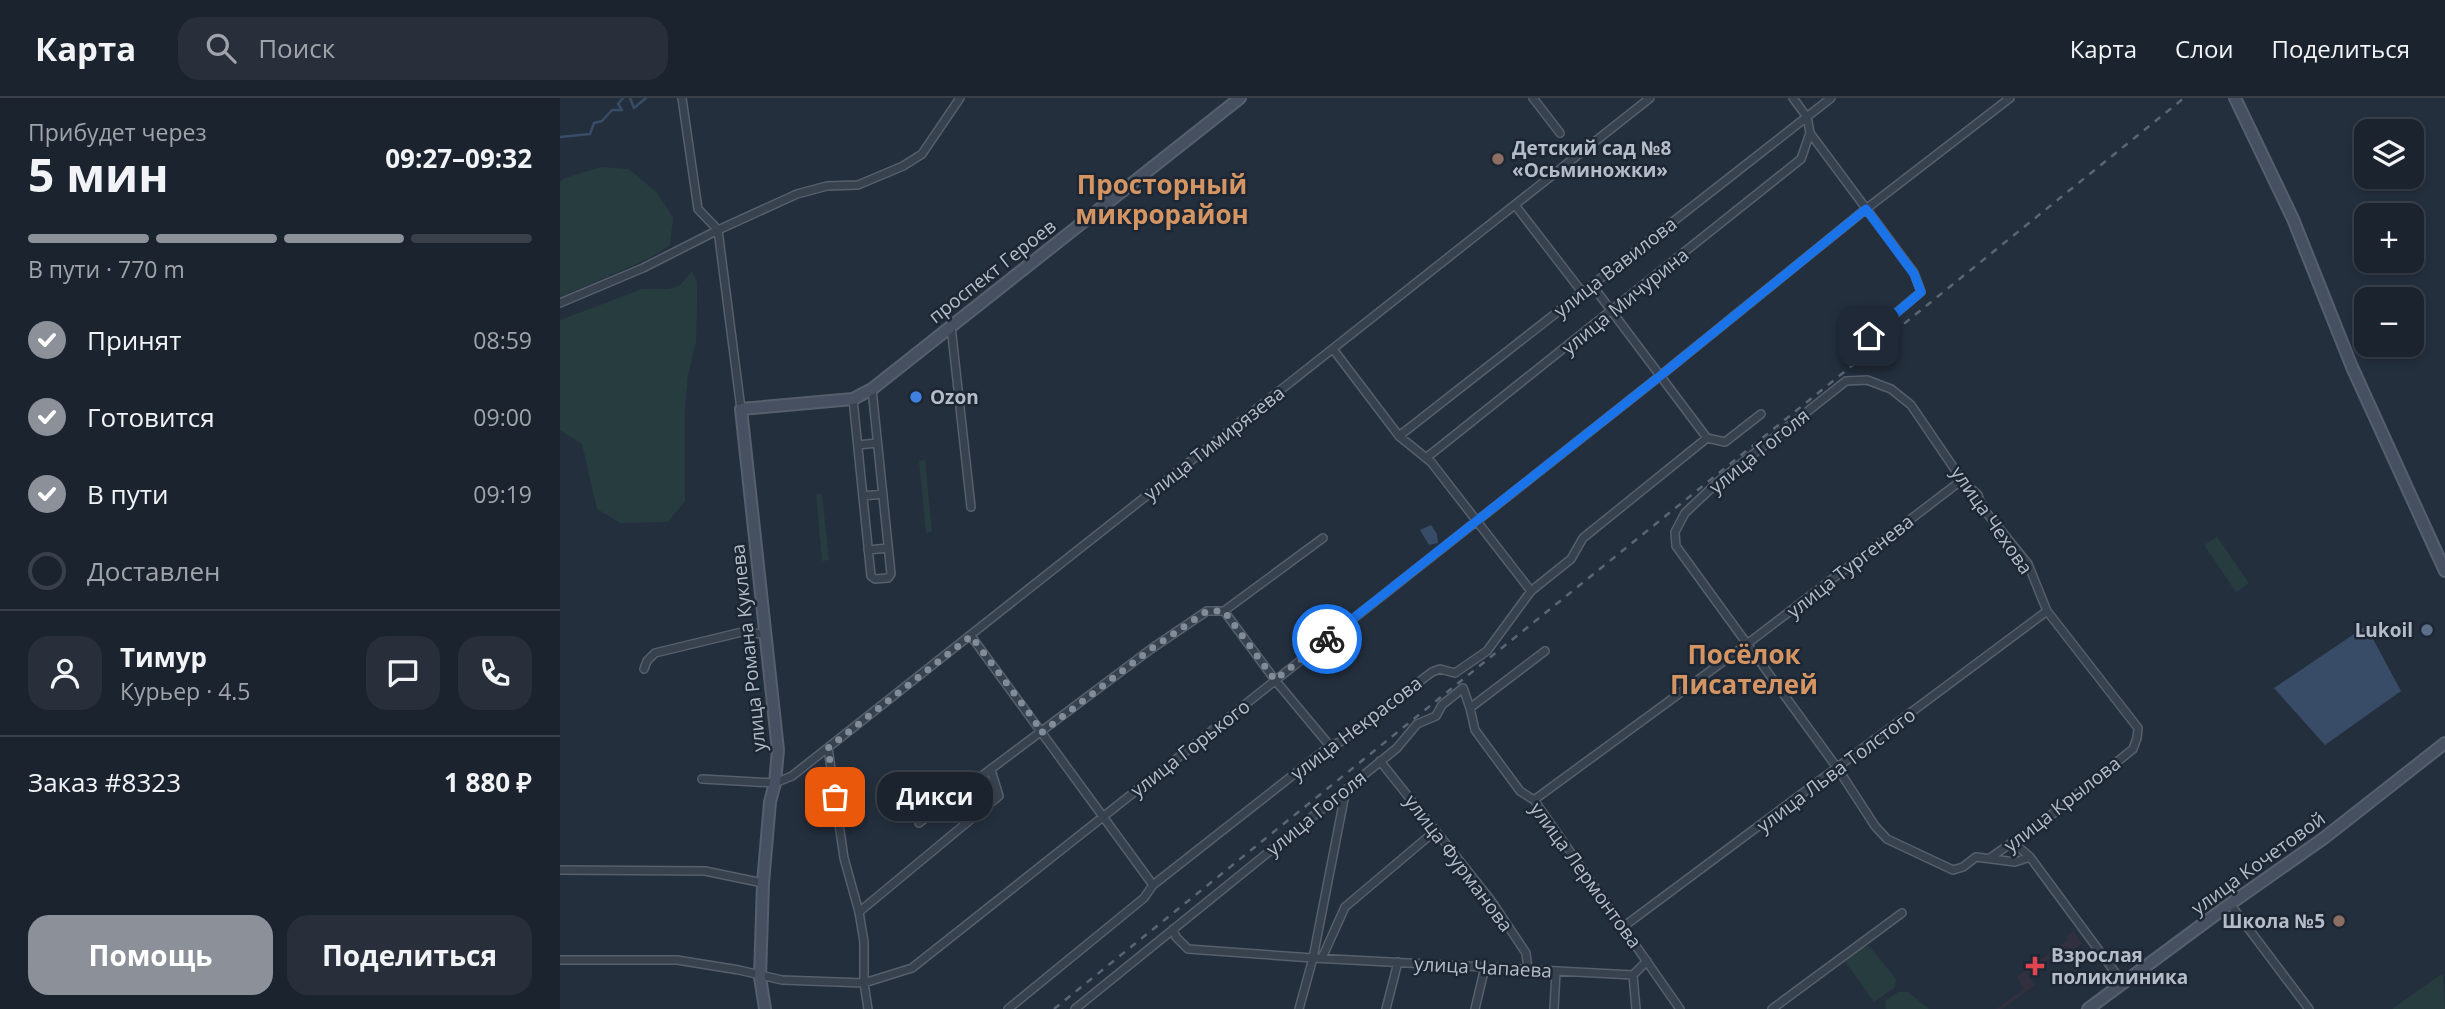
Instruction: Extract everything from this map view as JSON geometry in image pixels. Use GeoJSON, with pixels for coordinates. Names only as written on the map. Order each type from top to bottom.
{"type":"FeatureCollection","features":[{"type":"Feature","properties":{"kind":"street"},"geometry":{"type":"LineString","coordinates":[[682,98],[698,209],[718,230],[741,409]]}},
{"type":"Feature","properties":{"kind":"street"},"geometry":{"type":"LineString","coordinates":[[560,303],[643,268],[797,194],[827,186],[858,185],[903,166],[922,154],[960,98]]}},
{"type":"Feature","properties":{"kind":"street","name":"проспект Героев"},"geometry":{"type":"LineString","coordinates":[[741,409],[853,399],[872,389],[1240,98]]}},
{"type":"Feature","properties":{"kind":"street"},"geometry":{"type":"LineString","coordinates":[[1533,98],[1560,133]]}},
{"type":"Feature","properties":{"kind":"street","name":"улица Тимирязева"},"geometry":{"type":"LineString","coordinates":[[775,783],[792,776],[828,748],[1650,98]]}},
{"type":"Feature","properties":{"kind":"street"},"geometry":{"type":"LineString","coordinates":[[1793,98],[1807,117],[1810,133],[1914,274],[1921,292],[1869,336]]}},
{"type":"Feature","properties":{"kind":"street","name":"улица Вавилова"},"geometry":{"type":"LineString","coordinates":[[1399,436],[1831,98]]}},
{"type":"Feature","properties":{"kind":"street","name":"улица Горького"},"geometry":{"type":"LineString","coordinates":[[560,960],[677,960],[782,980],[864,983],[912,968],[1660,376],[1866,209],[2010,98]]}},
{"type":"Feature","properties":{"kind":"street"},"geometry":{"type":"LineString","coordinates":[[2235,98],[2292,219],[2352,367],[2445,571]]}},
{"type":"Feature","properties":{"kind":"street","name":"улица Мичурина"},"geometry":{"type":"LineString","coordinates":[[1426,458],[1801,159],[1810,133]]}},
{"type":"Feature","properties":{"kind":"street"},"geometry":{"type":"LineString","coordinates":[[1515,205],[1582,292]]}},
{"type":"Feature","properties":{"kind":"street"},"geometry":{"type":"LineString","coordinates":[[1592,285],[1707,438]]}},
{"type":"Feature","properties":{"kind":"street"},"geometry":{"type":"LineString","coordinates":[[951,326],[971,507]]}},
{"type":"Feature","properties":{"kind":"street"},"geometry":{"type":"LineString","coordinates":[[1334,349],[1399,436],[1426,458],[1531,591]]}},
{"type":"Feature","properties":{"kind":"street","name":"улица Чехова"},"geometry":{"type":"LineString","coordinates":[[1867,380],[1891,389],[1911,405],[1962,480],[1978,495],[1982,507],[2028,564],[2047,611],[2138,728],[2133,749]]}},
{"type":"Feature","properties":{"kind":"street","name":"улица Гоголя"},"geometry":{"type":"LineString","coordinates":[[1748,644],[1676,546],[1675,532],[1685,513],[1719,481],[1846,381],[1867,380]]}},
{"type":"Feature","properties":{"kind":"street"},"geometry":{"type":"LineString","coordinates":[[853,399],[871,576],[875,579],[888,578],[891,574],[872,389]]}},
{"type":"Feature","properties":{"kind":"street","name":"улица Романа Куклева"},"geometry":{"type":"LineString","coordinates":[[741,409],[778,750],[770,802],[763,883],[760,976],[765,1009]]}},
{"type":"Feature","properties":{"kind":"street","name":"улица Некрасова"},"geometry":{"type":"LineString","coordinates":[[1008,1009],[1144,898],[1153,885],[1330,747],[1432,672],[1440,668],[1455,673],[1487,652],[1531,591],[1571,559],[1583,538],[1707,438],[1725,442],[1761,414]]}},
{"type":"Feature","properties":{"kind":"street"},"geometry":{"type":"LineString","coordinates":[[858,445],[877,443]]}},
{"type":"Feature","properties":{"kind":"street","name":"улица Тургенева"},"geometry":{"type":"LineString","coordinates":[[1534,800],[1748,644],[1962,480]]}},
{"type":"Feature","properties":{"kind":"street"},"geometry":{"type":"LineString","coordinates":[[863,496],[883,494]]}},
{"type":"Feature","properties":{"kind":"street"},"geometry":{"type":"LineString","coordinates":[[919,823],[1151,649],[1207,611],[1224,611],[1323,538]]}},
{"type":"Feature","properties":{"kind":"street"},"geometry":{"type":"LineString","coordinates":[[868,550],[888,548]]}},
{"type":"Feature","properties":{"kind":"street"},"geometry":{"type":"LineString","coordinates":[[1224,611],[1275,680],[1330,747]]}},
{"type":"Feature","properties":{"kind":"street","name":"улица Льва Толстого"},"geometry":{"type":"LineString","coordinates":[[1623,927],[2047,611]]}},
{"type":"Feature","properties":{"kind":"street"},"geometry":{"type":"LineString","coordinates":[[644,669],[655,653],[742,632],[765,634]]}},
{"type":"Feature","properties":{"kind":"street"},"geometry":{"type":"LineString","coordinates":[[971,636],[1153,885]]}},
{"type":"Feature","properties":{"kind":"street"},"geometry":{"type":"LineString","coordinates":[[1748,644],[1886,839],[1953,870],[1976,858],[2015,862],[2031,858]]}},
{"type":"Feature","properties":{"kind":"street"},"geometry":{"type":"LineString","coordinates":[[1470,708],[1545,651]]}},
{"type":"Feature","properties":{"kind":"street","name":"улица Гоголя"},"geometry":{"type":"LineString","coordinates":[[1075,1009],[1397,748],[1417,724],[1436,716],[1442,705],[1463,688],[1470,708]]}},
{"type":"Feature","properties":{"kind":"street","name":"улица Лермонтова"},"geometry":{"type":"LineString","coordinates":[[1470,708],[1475,730],[1520,791],[1534,800],[1680,1009]]}},
{"type":"Feature","properties":{"kind":"street","name":"улица Кочетовой"},"geometry":{"type":"LineString","coordinates":[[2088,1009],[2314,846],[2445,743]]}},
{"type":"Feature","properties":{"kind":"street"},"geometry":{"type":"LineString","coordinates":[[828,748],[844,858],[864,942],[864,983],[868,1009]]}},
{"type":"Feature","properties":{"kind":"street","name":"улица Крылова"},"geometry":{"type":"LineString","coordinates":[[1990,858],[2014,843],[2133,749]]}},
{"type":"Feature","properties":{"kind":"street","name":"улица Фурманова"},"geometry":{"type":"LineString","coordinates":[[1380,761],[1490,899],[1526,953],[1528,970]]}},
{"type":"Feature","properties":{"kind":"street"},"geometry":{"type":"LineString","coordinates":[[859,912],[999,796],[991,770]]}},
{"type":"Feature","properties":{"kind":"street"},"geometry":{"type":"LineString","coordinates":[[702,779],[775,783]]}},
{"type":"Feature","properties":{"kind":"street"},"geometry":{"type":"LineString","coordinates":[[1299,1009],[1346,789]]}},
{"type":"Feature","properties":{"kind":"street"},"geometry":{"type":"LineString","coordinates":[[1322,958],[1345,906],[1435,831]]}},
{"type":"Feature","properties":{"kind":"street"},"geometry":{"type":"LineString","coordinates":[[2014,843],[2031,858],[2123,983]]}},
{"type":"Feature","properties":{"kind":"street"},"geometry":{"type":"LineString","coordinates":[[560,870],[705,871],[763,883]]}},
{"type":"Feature","properties":{"kind":"street"},"geometry":{"type":"LineString","coordinates":[[2230,904],[2309,1009]]}},
{"type":"Feature","properties":{"kind":"street"},"geometry":{"type":"LineString","coordinates":[[1772,1009],[1902,913]]}},
{"type":"Feature","properties":{"kind":"street","name":"улица Чапаева"},"geometry":{"type":"LineString","coordinates":[[1172,929],[1188,949],[1633,975]]}},
{"type":"Feature","properties":{"kind":"street"},"geometry":{"type":"LineString","coordinates":[[1636,1009],[1633,975],[1647,961]]}},
{"type":"Feature","properties":{"kind":"street"},"geometry":{"type":"LineString","coordinates":[[1386,1009],[1398,962]]}},
{"type":"Feature","properties":{"kind":"street"},"geometry":{"type":"LineString","coordinates":[[1475,1009],[1485,967]]}},
{"type":"Feature","properties":{"kind":"street"},"geometry":{"type":"LineString","coordinates":[[1553,1009],[1556,971]]}},
{"type":"Feature","properties":{"kind":"shaded area","name":"Взрослая поликлиника"},"geometry":{"type":"Polygon","coordinates":[[[2074,931],[2082,943],[2062,958],[2058,953],[2027,974],[2035,985],[2002,1009],[1996,1009],[2024,989],[2017,977],[2068,940],[2066,937],[2074,931]]]}},
{"type":"Feature","properties":{"kind":"green space"},"geometry":{"type":"Polygon","coordinates":[[[601,167],[629,169],[657,193],[673,217],[670,245],[650,258],[560,297],[560,182],[601,167]]]}},
{"type":"Feature","properties":{"kind":"green space"},"geometry":{"type":"Polygon","coordinates":[[[692,271],[697,282],[696,342],[688,375],[685,411],[685,501],[668,522],[620,523],[597,509],[582,444],[560,430],[560,320],[642,289],[669,289],[680,285],[692,271]]]}},
{"type":"Feature","properties":{"kind":"green space"},"geometry":{"type":"Polygon","coordinates":[[[925,460],[932,532],[926,533],[919,461],[925,460]]]}},
{"type":"Feature","properties":{"kind":"green space"},"geometry":{"type":"Polygon","coordinates":[[[816,494],[822,494],[829,560],[822,561],[816,494]]]}},
{"type":"Feature","properties":{"kind":"green space"},"geometry":{"type":"Polygon","coordinates":[[[2217,537],[2249,583],[2236,592],[2204,545],[2217,537]]]}},
{"type":"Feature","properties":{"kind":"green space"},"geometry":{"type":"Polygon","coordinates":[[[1863,946],[1870,947],[1896,979],[1895,987],[1874,1002],[1844,960],[1863,946]]]}},
{"type":"Feature","properties":{"kind":"green space"},"geometry":{"type":"Polygon","coordinates":[[[2443,973],[2445,1009],[2392,1009],[2443,973]]]}},
{"type":"Feature","properties":{"kind":"green space"},"geometry":{"type":"Polygon","coordinates":[[[1898,992],[1908,992],[1929,1009],[1886,1009],[1885,1001],[1898,992]]]}},
{"type":"Feature","properties":{"kind":"water"},"geometry":{"type":"Polygon","coordinates":[[[1431,525],[1437,534],[1438,543],[1429,545],[1420,530],[1431,525]]]}},
{"type":"Feature","properties":{"kind":"water"},"geometry":{"type":"Polygon","coordinates":[[[2366,626],[2401,691],[2325,745],[2274,688],[2366,626]]]}},
{"type":"Feature","properties":{"kind":"waterway"},"geometry":{"type":"LineString","coordinates":[[560,137],[590,134],[594,123],[602,121],[612,110],[622,110],[618,104],[623,98]]}},
{"type":"Feature","properties":{"kind":"waterway"},"geometry":{"type":"LineString","coordinates":[[630,98],[634,108],[646,98]]}},
{"type":"Feature","properties":{"kind":"railway"},"geometry":{"type":"LineString","coordinates":[[1054,1009],[2184,98]]}},
{"type":"Feature","properties":{"kind":"way so far"},"geometry":{"type":"LineString","coordinates":[[835,797],[828,748],[971,636],[1035,721],[1041,733],[1151,649],[1207,611],[1224,611],[1275,680],[1327,639]]}},
{"type":"Feature","properties":{"kind":"place","name":"Детский сад №8 «Осьминожки»"},"geometry":{"type":"Point","coordinates":[1498,159]}},
{"type":"Feature","properties":{"kind":"place","name":"Ozon"},"geometry":{"type":"Point","coordinates":[916,397]}},
{"type":"Feature","properties":{"kind":"place","name":"Lukoil"},"geometry":{"type":"Point","coordinates":[2427,630]}},
{"type":"Feature","properties":{"kind":"place","name":"Дикси"},"geometry":{"type":"Point","coordinates":[835,797]}},
{"type":"Feature","properties":{"kind":"place","name":"Школа №5"},"geometry":{"type":"Point","coordinates":[2339,921]}},
{"type":"Feature","properties":{"kind":"place","name":"Взрослая поликлиника"},"geometry":{"type":"Point","coordinates":[2035,966]}},
{"type":"Feature","properties":{"kind":"district","name":"Просторный микрорайон"},"geometry":{"type":"Point","coordinates":[1162,200]}},
{"type":"Feature","properties":{"kind":"district","name":"Посёлок Писателей"},"geometry":{"type":"Point","coordinates":[1744,670]}},
{"type":"Feature","properties":{"kind":"route"},"geometry":{"type":"LineString","coordinates":[[1327,639],[1866,209],[1914,274],[1921,292],[1869,336]]}}]}
